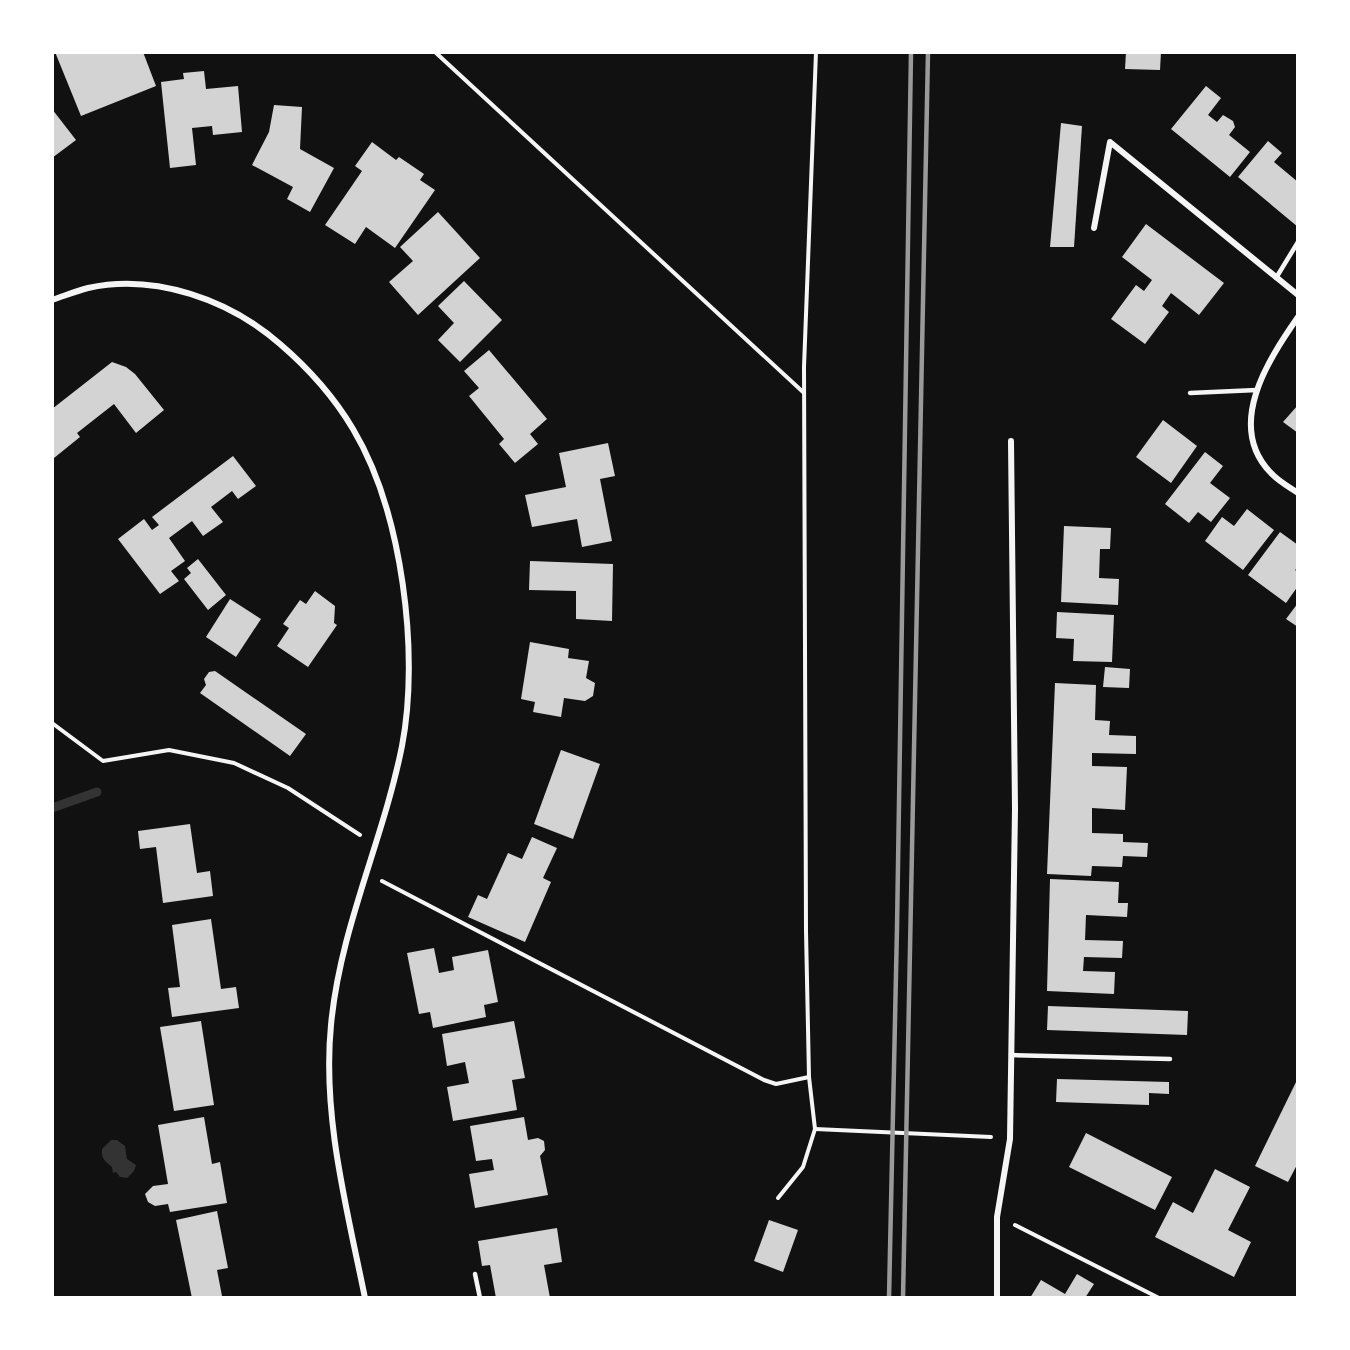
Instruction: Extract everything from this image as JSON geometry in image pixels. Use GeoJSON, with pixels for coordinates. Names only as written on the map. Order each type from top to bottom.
{"type":"FeatureCollection","features":[{"type":"Feature","properties":{"kind":"street"},"geometry":{"type":"LineString","coordinates":[[1094,228],[1110,141],[1298,295]]}},
{"type":"Feature","properties":{"kind":"street"},"geometry":{"type":"LineString","coordinates":[[52,300],[89,288],[122,285],[181,290],[214,301],[275,339],[300,361],[353,430],[374,474],[392,527],[405,600],[408,639],[408,687],[403,743],[338,974],[329,1057],[335,1144],[365,1298]]}},
{"type":"Feature","properties":{"kind":"street"},"geometry":{"type":"LineString","coordinates":[[1298,317],[1275,349],[1253,398],[1251,428],[1255,450],[1271,473],[1298,493]]}},
{"type":"Feature","properties":{"kind":"street"},"geometry":{"type":"LineString","coordinates":[[997,1298],[997,1216],[1010,1139],[1015,809],[1011,441]]}},
{"type":"Feature","properties":{"kind":"lane"},"geometry":{"type":"LineString","coordinates":[[1276,278],[1298,243]]}},
{"type":"Feature","properties":{"kind":"lane"},"geometry":{"type":"LineString","coordinates":[[1190,393],[1257,390]]}},
{"type":"Feature","properties":{"kind":"lane"},"geometry":{"type":"LineString","coordinates":[[1011,1055],[1170,1059]]}},
{"type":"Feature","properties":{"kind":"lane"},"geometry":{"type":"LineString","coordinates":[[475,1274],[480,1298]]}},
{"type":"Feature","properties":{"kind":"path"},"geometry":{"type":"LineString","coordinates":[[435,52],[804,393]]}},
{"type":"Feature","properties":{"kind":"path"},"geometry":{"type":"LineString","coordinates":[[778,1198],[803,1167],[814,1129],[809,1077],[806,931],[804,393],[816,52]]}},
{"type":"Feature","properties":{"kind":"path"},"geometry":{"type":"LineString","coordinates":[[52,723],[103,761],[169,750],[234,763],[288,788],[374,844]]}},
{"type":"Feature","properties":{"kind":"path"},"geometry":{"type":"LineString","coordinates":[[366,872],[764,1080],[776,1084],[809,1077]]}},
{"type":"Feature","properties":{"kind":"path"},"geometry":{"type":"LineString","coordinates":[[814,1129],[1010,1139]]}},
{"type":"Feature","properties":{"kind":"path"},"geometry":{"type":"LineString","coordinates":[[997,1216],[1159,1298]]}},
{"type":"Feature","properties":{"kind":"shaded area"},"geometry":{"type":"Polygon","coordinates":[[[111,1140],[117,1140],[125,1146],[127,1159],[136,1165],[127,1178],[120,1177],[116,1172],[113,1173],[112,1167],[103,1158],[102,1149],[111,1140]]]}},
{"type":"Feature","properties":{"kind":"building"},"geometry":{"type":"Polygon","coordinates":[[[55,52],[143,52],[156,86],[81,116],[55,52]]]}},
{"type":"Feature","properties":{"kind":"building"},"geometry":{"type":"Polygon","coordinates":[[[1126,52],[1161,52],[1160,70],[1125,69],[1126,52]]]}},
{"type":"Feature","properties":{"kind":"building"},"geometry":{"type":"Polygon","coordinates":[[[204,71],[206,89],[238,86],[242,132],[213,135],[212,126],[192,128],[196,165],[170,168],[161,82],[184,79],[183,73],[204,71]]]}},
{"type":"Feature","properties":{"kind":"building"},"geometry":{"type":"Polygon","coordinates":[[[1206,86],[1221,98],[1208,115],[1217,122],[1223,115],[1233,121],[1235,127],[1229,135],[1250,152],[1230,177],[1171,129],[1206,86]]]}},
{"type":"Feature","properties":{"kind":"building"},"geometry":{"type":"Polygon","coordinates":[[[274,105],[302,107],[300,149],[334,168],[310,212],[287,199],[293,187],[252,165],[269,132],[274,105]]]}},
{"type":"Feature","properties":{"kind":"building"},"geometry":{"type":"Polygon","coordinates":[[[52,109],[76,140],[52,158],[52,109]]]}},
{"type":"Feature","properties":{"kind":"building"},"geometry":{"type":"Polygon","coordinates":[[[1061,123],[1082,126],[1074,247],[1050,247],[1061,123]]]}},
{"type":"Feature","properties":{"kind":"building"},"geometry":{"type":"Polygon","coordinates":[[[1268,141],[1282,153],[1274,162],[1298,182],[1298,227],[1238,177],[1268,141]]]}},
{"type":"Feature","properties":{"kind":"building"},"geometry":{"type":"Polygon","coordinates":[[[372,142],[396,160],[399,157],[424,174],[420,180],[435,190],[395,248],[366,227],[355,244],[325,225],[362,171],[355,166],[372,142]]]}},
{"type":"Feature","properties":{"kind":"building"},"geometry":{"type":"Polygon","coordinates":[[[438,212],[480,258],[418,315],[389,282],[413,261],[400,247],[438,212]]]}},
{"type":"Feature","properties":{"kind":"building"},"geometry":{"type":"Polygon","coordinates":[[[1146,224],[1224,283],[1199,315],[1171,293],[1162,306],[1169,312],[1145,344],[1111,319],[1136,285],[1144,291],[1152,280],[1122,257],[1146,224]]]}},
{"type":"Feature","properties":{"kind":"building"},"geometry":{"type":"Polygon","coordinates":[[[464,281],[502,320],[460,362],[438,340],[454,323],[438,306],[464,281]]]}},
{"type":"Feature","properties":{"kind":"building"},"geometry":{"type":"Polygon","coordinates":[[[489,350],[547,419],[530,434],[538,444],[515,463],[499,444],[504,439],[469,396],[479,388],[464,371],[489,350]]]}},
{"type":"Feature","properties":{"kind":"building"},"geometry":{"type":"Polygon","coordinates":[[[112,362],[126,367],[135,374],[164,410],[136,433],[114,404],[77,433],[80,437],[54,458],[52,409],[112,362]]]}},
{"type":"Feature","properties":{"kind":"building"},"geometry":{"type":"Polygon","coordinates":[[[1298,405],[1298,433],[1283,422],[1298,405]]]}},
{"type":"Feature","properties":{"kind":"building"},"geometry":{"type":"Polygon","coordinates":[[[1163,420],[1197,446],[1171,483],[1136,457],[1163,420]]]}},
{"type":"Feature","properties":{"kind":"building"},"geometry":{"type":"Polygon","coordinates":[[[608,443],[615,476],[600,479],[612,541],[582,547],[577,519],[532,527],[525,495],[566,487],[559,453],[608,443]]]}},
{"type":"Feature","properties":{"kind":"building"},"geometry":{"type":"Polygon","coordinates":[[[1205,452],[1223,466],[1210,483],[1230,498],[1211,522],[1198,512],[1189,523],[1165,504],[1205,452]]]}},
{"type":"Feature","properties":{"kind":"building"},"geometry":{"type":"Polygon","coordinates":[[[233,456],[256,486],[238,499],[232,491],[211,507],[223,522],[203,536],[192,521],[169,538],[185,561],[171,571],[179,581],[160,594],[118,539],[144,519],[152,530],[159,525],[152,517],[233,456]]]}},
{"type":"Feature","properties":{"kind":"building"},"geometry":{"type":"Polygon","coordinates":[[[1247,509],[1274,530],[1243,570],[1205,541],[1222,517],[1234,526],[1247,509]]]}},
{"type":"Feature","properties":{"kind":"building"},"geometry":{"type":"Polygon","coordinates":[[[1064,526],[1111,528],[1110,549],[1100,549],[1099,578],[1119,579],[1118,605],[1061,602],[1064,526]]]}},
{"type":"Feature","properties":{"kind":"building"},"geometry":{"type":"Polygon","coordinates":[[[1280,532],[1298,545],[1298,567],[1295,570],[1298,572],[1298,586],[1286,603],[1248,575],[1280,532]]]}},
{"type":"Feature","properties":{"kind":"building"},"geometry":{"type":"Polygon","coordinates":[[[198,559],[226,595],[208,610],[184,579],[191,573],[187,568],[198,559]]]}},
{"type":"Feature","properties":{"kind":"building"},"geometry":{"type":"Polygon","coordinates":[[[530,561],[613,564],[612,621],[576,619],[576,591],[529,590],[530,561]]]}},
{"type":"Feature","properties":{"kind":"building"},"geometry":{"type":"Polygon","coordinates":[[[315,591],[335,606],[334,623],[337,625],[308,667],[277,646],[289,628],[283,624],[300,600],[306,604],[315,591]]]}},
{"type":"Feature","properties":{"kind":"building"},"geometry":{"type":"Polygon","coordinates":[[[230,599],[261,619],[236,657],[206,637],[230,599]]]}},
{"type":"Feature","properties":{"kind":"building"},"geometry":{"type":"Polygon","coordinates":[[[1298,603],[1298,627],[1286,619],[1298,603]]]}},
{"type":"Feature","properties":{"kind":"building"},"geometry":{"type":"Polygon","coordinates":[[[1057,612],[1114,615],[1112,662],[1073,661],[1074,639],[1056,638],[1057,612]]]}},
{"type":"Feature","properties":{"kind":"building"},"geometry":{"type":"Polygon","coordinates":[[[530,642],[569,649],[568,658],[589,661],[586,678],[595,683],[593,696],[585,701],[564,698],[561,717],[533,712],[535,702],[521,699],[530,642]]]}},
{"type":"Feature","properties":{"kind":"building"},"geometry":{"type":"Polygon","coordinates":[[[1105,667],[1130,669],[1129,688],[1103,687],[1105,667]]]}},
{"type":"Feature","properties":{"kind":"building"},"geometry":{"type":"Polygon","coordinates":[[[215,671],[306,734],[290,756],[200,693],[206,685],[204,679],[209,672],[215,671]]]}},
{"type":"Feature","properties":{"kind":"building"},"geometry":{"type":"Polygon","coordinates":[[[1055,683],[1096,685],[1095,720],[1110,721],[1109,735],[1136,736],[1136,754],[1092,753],[1092,766],[1127,767],[1125,810],[1092,808],[1092,833],[1123,834],[1123,842],[1148,843],[1147,857],[1123,856],[1122,867],[1092,866],[1091,876],[1047,874],[1055,683]]]}},
{"type":"Feature","properties":{"kind":"building"},"geometry":{"type":"Polygon","coordinates":[[[561,750],[600,764],[573,839],[534,824],[561,750]]]}},
{"type":"Feature","properties":{"kind":"building"},"geometry":{"type":"Polygon","coordinates":[[[190,824],[197,873],[210,871],[213,896],[163,903],[156,847],[140,849],[138,831],[190,824]]]}},
{"type":"Feature","properties":{"kind":"building"},"geometry":{"type":"Polygon","coordinates":[[[532,837],[557,848],[543,878],[551,882],[525,942],[468,917],[478,895],[487,899],[508,853],[522,859],[532,837]]]}},
{"type":"Feature","properties":{"kind":"building"},"geometry":{"type":"Polygon","coordinates":[[[1050,879],[1119,882],[1118,903],[1128,903],[1127,917],[1086,915],[1085,940],[1123,941],[1122,958],[1084,957],[1083,971],[1115,972],[1114,994],[1047,991],[1050,879]]]}},
{"type":"Feature","properties":{"kind":"building"},"geometry":{"type":"Polygon","coordinates":[[[211,919],[221,989],[236,987],[239,1008],[172,1017],[168,988],[180,987],[172,925],[211,919]]]}},
{"type":"Feature","properties":{"kind":"building"},"geometry":{"type":"Polygon","coordinates":[[[434,948],[439,973],[454,970],[452,957],[488,950],[498,1002],[484,1005],[486,1017],[433,1028],[430,1012],[419,1014],[407,953],[434,948]]]}},
{"type":"Feature","properties":{"kind":"building"},"geometry":{"type":"Polygon","coordinates":[[[1048,1006],[1188,1011],[1187,1035],[1047,1030],[1048,1006]]]}},
{"type":"Feature","properties":{"kind":"building"},"geometry":{"type":"Polygon","coordinates":[[[201,1021],[214,1105],[174,1111],[160,1027],[201,1021]]]}},
{"type":"Feature","properties":{"kind":"building"},"geometry":{"type":"Polygon","coordinates":[[[514,1021],[525,1078],[512,1080],[517,1110],[453,1121],[447,1087],[469,1083],[465,1062],[447,1066],[442,1034],[514,1021]]]}},
{"type":"Feature","properties":{"kind":"building"},"geometry":{"type":"Polygon","coordinates":[[[1298,1078],[1298,1163],[1288,1182],[1255,1166],[1298,1078]]]}},
{"type":"Feature","properties":{"kind":"building"},"geometry":{"type":"Polygon","coordinates":[[[1057,1079],[1169,1082],[1169,1094],[1149,1093],[1149,1105],[1056,1102],[1057,1079]]]}},
{"type":"Feature","properties":{"kind":"building"},"geometry":{"type":"Polygon","coordinates":[[[204,1117],[212,1164],[220,1162],[227,1203],[170,1212],[168,1204],[155,1206],[148,1202],[145,1194],[153,1186],[168,1184],[158,1125],[204,1117]]]}},
{"type":"Feature","properties":{"kind":"building"},"geometry":{"type":"Polygon","coordinates":[[[524,1117],[528,1140],[538,1138],[544,1141],[545,1150],[540,1156],[548,1195],[475,1208],[469,1174],[494,1170],[492,1159],[476,1161],[470,1126],[524,1117]]]}},
{"type":"Feature","properties":{"kind":"building"},"geometry":{"type":"Polygon","coordinates":[[[1086,1133],[1172,1177],[1155,1210],[1069,1167],[1086,1133]]]}},
{"type":"Feature","properties":{"kind":"building"},"geometry":{"type":"Polygon","coordinates":[[[1215,1169],[1250,1187],[1228,1230],[1251,1242],[1234,1277],[1155,1237],[1173,1202],[1193,1213],[1215,1169]]]}},
{"type":"Feature","properties":{"kind":"building"},"geometry":{"type":"Polygon","coordinates":[[[217,1211],[228,1268],[217,1270],[222,1296],[192,1298],[176,1220],[217,1211]]]}},
{"type":"Feature","properties":{"kind":"building"},"geometry":{"type":"Polygon","coordinates":[[[769,1220],[798,1230],[783,1272],[754,1261],[769,1220]]]}},
{"type":"Feature","properties":{"kind":"building"},"geometry":{"type":"Polygon","coordinates":[[[557,1228],[562,1262],[544,1265],[550,1298],[496,1298],[490,1265],[482,1266],[478,1241],[557,1228]]]}},
{"type":"Feature","properties":{"kind":"building"},"geometry":{"type":"Polygon","coordinates":[[[1077,1274],[1094,1284],[1085,1298],[1030,1298],[1041,1280],[1065,1294],[1077,1274]]]}},
{"type":"Feature","properties":{"kind":"waterway"},"geometry":{"type":"LineString","coordinates":[[52,808],[97,792]]}},
{"type":"Feature","properties":{"kind":"railway"},"geometry":{"type":"LineString","coordinates":[[889,1298],[911,52]]}},
{"type":"Feature","properties":{"kind":"railway"},"geometry":{"type":"LineString","coordinates":[[903,1298],[928,52]]}}]}
